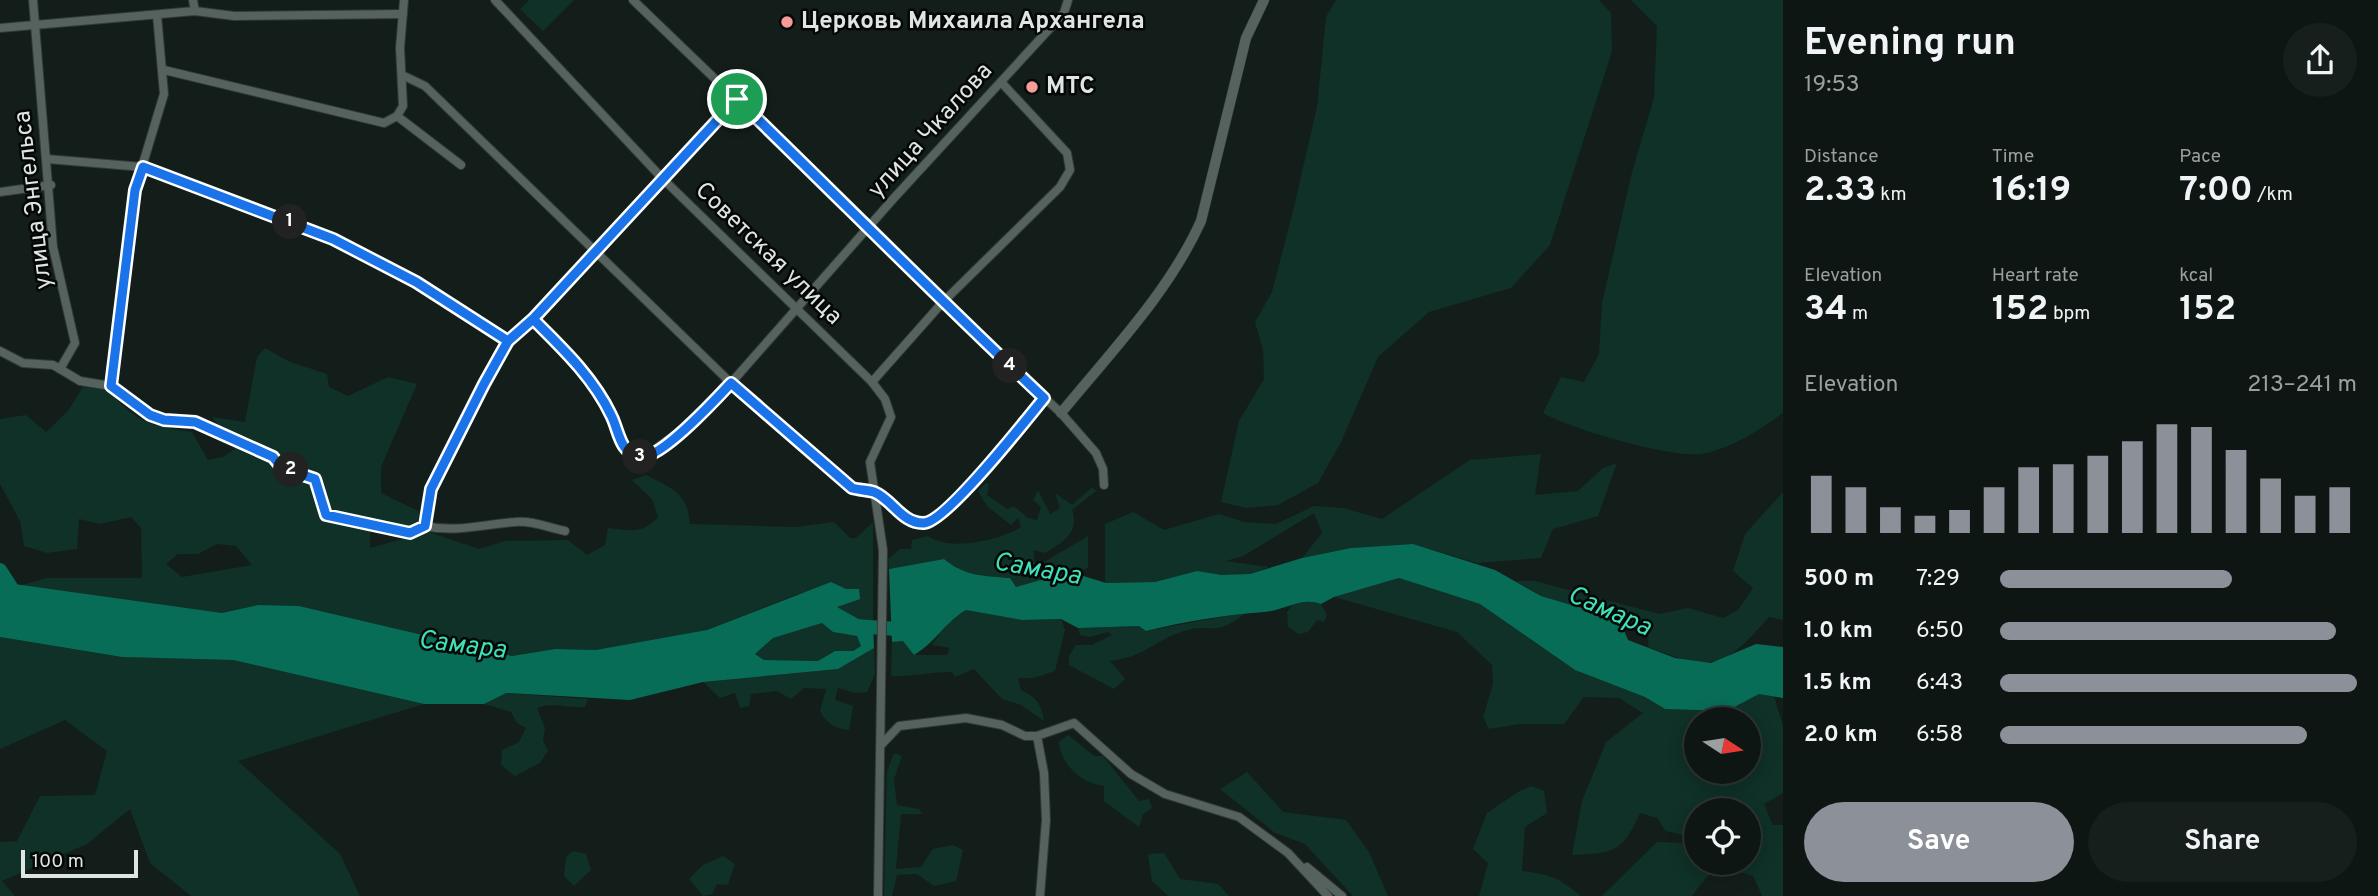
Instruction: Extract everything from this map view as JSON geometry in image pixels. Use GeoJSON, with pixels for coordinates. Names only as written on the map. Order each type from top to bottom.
{"type":"FeatureCollection","features":[{"type":"Feature","properties":{"kind":"street","name":"улица Энгельса"},"geometry":{"type":"LineString","coordinates":[[33,0],[33,26],[51,186],[53,247],[75,343],[60,369]]}},
{"type":"Feature","properties":{"kind":"street"},"geometry":{"type":"LineString","coordinates":[[193,0],[195,11]]}},
{"type":"Feature","properties":{"kind":"street"},"geometry":{"type":"LineString","coordinates":[[164,70],[384,123],[397,116],[403,106],[404,0]]}},
{"type":"Feature","properties":{"kind":"street","name":"Советская улица"},"geometry":{"type":"LineString","coordinates":[[495,0],[662,178],[872,382],[885,398],[891,417],[870,462],[876,492]]}},
{"type":"Feature","properties":{"kind":"street"},"geometry":{"type":"LineString","coordinates":[[508,14],[509,0]]}},
{"type":"Feature","properties":{"kind":"street"},"geometry":{"type":"LineString","coordinates":[[633,0],[870,228],[942,303],[1060,413],[1096,453],[1103,469],[1104,485]]}},
{"type":"Feature","properties":{"kind":"street","name":"улица Чкалова"},"geometry":{"type":"LineString","coordinates":[[533,319],[581,368],[613,418],[617,436],[627,450],[644,457],[654,453],[685,428],[731,383],[798,310],[1064,13],[1068,0]]}},
{"type":"Feature","properties":{"kind":"street"},"geometry":{"type":"LineString","coordinates":[[1060,413],[1138,320],[1191,243],[1201,221],[1246,38],[1264,0]]}},
{"type":"Feature","properties":{"kind":"street"},"geometry":{"type":"LineString","coordinates":[[0,28],[195,11],[234,16],[403,14]]}},
{"type":"Feature","properties":{"kind":"street"},"geometry":{"type":"LineString","coordinates":[[111,386],[135,190],[164,94],[164,70],[157,15]]}},
{"type":"Feature","properties":{"kind":"street"},"geometry":{"type":"LineString","coordinates":[[402,75],[425,86],[731,383],[852,488],[876,492],[910,520],[925,523],[935,519],[968,488],[1044,398]]}},
{"type":"Feature","properties":{"kind":"street"},"geometry":{"type":"LineString","coordinates":[[872,382],[942,303],[1060,187],[1070,170],[1067,153],[1001,82]]}},
{"type":"Feature","properties":{"kind":"street"},"geometry":{"type":"LineString","coordinates":[[425,526],[431,489],[508,341],[533,319],[594,250],[737,99]]}},
{"type":"Feature","properties":{"kind":"street"},"geometry":{"type":"LineString","coordinates":[[397,116],[461,165]]}},
{"type":"Feature","properties":{"kind":"street"},"geometry":{"type":"LineString","coordinates":[[47,159],[143,167],[333,239],[416,282],[508,341]]}},
{"type":"Feature","properties":{"kind":"street"},"geometry":{"type":"LineString","coordinates":[[0,192],[51,186]]}},
{"type":"Feature","properties":{"kind":"street"},"geometry":{"type":"LineString","coordinates":[[0,351],[23,363],[53,365],[80,381],[111,386],[150,415],[164,420],[195,422],[273,457],[282,468],[315,479],[326,515],[410,533],[425,526],[439,529],[486,527],[519,521],[565,531]]}},
{"type":"Feature","properties":{"kind":"street"},"geometry":{"type":"LineString","coordinates":[[876,492],[883,550],[878,896]]}},
{"type":"Feature","properties":{"kind":"street"},"geometry":{"type":"LineString","coordinates":[[881,745],[899,726],[966,718],[1002,725],[1025,736],[1037,736],[1074,723],[1131,774],[1165,794],[1239,817],[1342,896]]}},
{"type":"Feature","properties":{"kind":"street"},"geometry":{"type":"LineString","coordinates":[[1037,736],[1044,773],[1046,820],[1040,896]]}},
{"type":"Feature","properties":{"kind":"street"},"geometry":{"type":"LineString","coordinates":[[1288,853],[1328,896]]}},
{"type":"Feature","properties":{"kind":"shaded area"},"geometry":{"type":"Polygon","coordinates":[[[529,0],[574,0],[543,31],[520,9],[529,0]]]}},
{"type":"Feature","properties":{"kind":"shaded area"},"geometry":{"type":"Polygon","coordinates":[[[1336,0],[1599,0],[1611,13],[1612,51],[1550,245],[1511,288],[1429,312],[1378,357],[1341,442],[1318,483],[1278,505],[1246,508],[1221,502],[1239,421],[1264,379],[1263,350],[1255,322],[1272,292],[1293,211],[1317,107],[1326,17],[1336,0]]]}},
{"type":"Feature","properties":{"kind":"shaded area"},"geometry":{"type":"Polygon","coordinates":[[[1631,0],[1783,0],[1783,413],[1744,438],[1701,454],[1667,452],[1621,441],[1575,427],[1543,413],[1561,377],[1584,382],[1599,354],[1602,303],[1632,172],[1654,98],[1657,26],[1631,0]]]}},
{"type":"Feature","properties":{"kind":"shaded area"},"geometry":{"type":"Polygon","coordinates":[[[265,348],[288,361],[327,374],[329,387],[348,396],[388,377],[417,384],[381,467],[381,493],[420,512],[417,525],[370,530],[370,548],[429,532],[479,549],[505,541],[568,540],[587,555],[605,545],[608,528],[641,529],[658,517],[652,499],[632,480],[646,475],[677,492],[686,504],[690,524],[795,527],[834,522],[850,538],[856,538],[873,522],[873,627],[836,607],[846,589],[836,586],[801,593],[707,630],[596,650],[555,649],[512,656],[299,606],[258,605],[222,613],[19,586],[46,578],[142,578],[141,528],[131,517],[100,524],[79,519],[77,549],[47,553],[24,546],[20,521],[0,484],[0,419],[26,415],[46,432],[68,411],[83,387],[109,391],[128,410],[146,421],[166,428],[192,432],[208,460],[223,457],[235,449],[212,417],[245,422],[257,357],[265,348]],[[217,544],[198,554],[178,554],[166,564],[182,577],[252,565],[236,546],[217,544]]]}},
{"type":"Feature","properties":{"kind":"shaded area"},"geometry":{"type":"Polygon","coordinates":[[[1541,454],[1535,495],[1578,491],[1603,468],[1617,463],[1598,516],[1553,529],[1541,558],[1477,563],[1413,544],[1351,548],[1302,558],[1322,533],[1314,513],[1243,556],[1226,561],[1269,567],[1250,574],[1221,576],[1197,571],[1155,582],[1105,583],[1105,524],[1133,512],[1164,530],[1219,514],[1244,522],[1276,524],[1314,506],[1343,508],[1382,519],[1470,460],[1541,454]]]}},
{"type":"Feature","properties":{"kind":"shaded area"},"geometry":{"type":"Polygon","coordinates":[[[986,483],[989,484],[987,495],[1007,509],[1014,506],[1028,518],[1037,520],[1041,507],[1033,500],[1038,490],[1050,514],[1060,508],[1055,493],[1072,505],[1092,487],[1096,491],[1072,510],[1074,525],[1068,536],[1045,553],[1034,550],[1034,562],[1039,565],[1088,536],[1088,567],[1065,576],[1016,587],[1010,578],[967,572],[944,559],[889,569],[888,559],[900,549],[911,549],[912,540],[928,536],[937,541],[962,544],[988,540],[1021,527],[1018,518],[1011,525],[987,506],[978,491],[986,483]]]}},
{"type":"Feature","properties":{"kind":"shaded area"},"geometry":{"type":"Polygon","coordinates":[[[1783,492],[1783,620],[1769,617],[1740,647],[1716,661],[1688,660],[1648,647],[1649,627],[1541,596],[1516,581],[1535,581],[1659,614],[1688,608],[1723,618],[1738,610],[1753,588],[1733,571],[1745,534],[1783,492]]]}},
{"type":"Feature","properties":{"kind":"shaded area"},"geometry":{"type":"Polygon","coordinates":[[[1399,578],[1480,604],[1575,670],[1645,697],[1665,709],[1684,710],[1684,784],[1761,784],[1761,707],[1735,707],[1759,694],[1774,696],[1783,726],[1783,793],[1764,804],[1773,825],[1783,825],[1783,896],[1762,896],[1753,876],[1749,875],[1761,875],[1761,798],[1684,798],[1684,835],[1666,831],[1657,818],[1640,813],[1628,836],[1615,848],[1598,853],[1572,855],[1582,801],[1606,742],[1643,713],[1619,698],[1584,697],[1564,724],[1519,724],[1489,729],[1483,717],[1493,684],[1492,665],[1457,632],[1334,597],[1399,578]]]}},
{"type":"Feature","properties":{"kind":"shaded area"},"geometry":{"type":"Polygon","coordinates":[[[1313,601],[1321,604],[1327,615],[1324,622],[1317,620],[1308,632],[1298,634],[1288,627],[1287,612],[1293,604],[1313,601]]]}},
{"type":"Feature","properties":{"kind":"shaded area"},"geometry":{"type":"Polygon","coordinates":[[[966,610],[1022,620],[1061,619],[1065,630],[1055,671],[1033,678],[1018,678],[1021,690],[1040,705],[1044,721],[1021,705],[1002,699],[974,669],[955,677],[952,672],[891,676],[892,642],[903,640],[914,655],[947,655],[950,648],[932,645],[949,620],[966,610]]]}},
{"type":"Feature","properties":{"kind":"shaded area"},"geometry":{"type":"Polygon","coordinates":[[[1247,612],[1219,628],[1181,632],[1140,653],[1110,661],[1125,679],[1114,689],[1069,665],[1069,656],[1076,645],[1092,645],[1112,635],[1108,632],[1090,637],[1080,635],[1078,628],[1140,626],[1146,631],[1247,612]]]}},
{"type":"Feature","properties":{"kind":"shaded area"},"geometry":{"type":"Polygon","coordinates":[[[822,623],[833,632],[857,636],[861,646],[853,651],[835,651],[818,661],[764,660],[755,654],[773,638],[822,623]]]}},
{"type":"Feature","properties":{"kind":"shaded area"},"geometry":{"type":"Polygon","coordinates":[[[0,637],[122,657],[233,660],[424,704],[238,761],[340,854],[360,896],[191,896],[150,863],[130,809],[87,844],[2,881],[15,896],[0,896],[0,842],[17,841],[40,796],[95,795],[107,751],[65,720],[0,749],[0,637]]]}},
{"type":"Feature","properties":{"kind":"shaded area"},"geometry":{"type":"Polygon","coordinates":[[[874,648],[875,674],[867,692],[856,693],[838,688],[835,700],[853,706],[849,730],[832,725],[820,711],[826,689],[804,688],[791,699],[777,691],[751,694],[749,706],[740,708],[735,693],[720,698],[703,682],[838,669],[874,648]]]}},
{"type":"Feature","properties":{"kind":"shaded area"},"geometry":{"type":"Polygon","coordinates":[[[505,693],[588,699],[585,707],[554,705],[537,708],[545,728],[543,740],[548,751],[540,763],[515,776],[501,765],[502,750],[519,742],[526,728],[517,723],[511,712],[484,704],[505,693]]]}},
{"type":"Feature","properties":{"kind":"shaded area"},"geometry":{"type":"Polygon","coordinates":[[[1068,735],[1094,756],[1103,756],[1139,801],[1149,799],[1152,808],[1143,814],[1139,827],[1104,801],[1104,786],[1088,782],[1068,766],[1059,742],[1068,735]]]}},
{"type":"Feature","properties":{"kind":"shaded area"},"geometry":{"type":"Polygon","coordinates":[[[894,753],[902,756],[894,779],[897,805],[919,809],[922,814],[901,814],[896,869],[921,867],[933,849],[953,845],[963,850],[956,881],[934,886],[917,874],[897,875],[892,896],[884,896],[887,771],[894,753]]]}},
{"type":"Feature","properties":{"kind":"shaded area"},"geometry":{"type":"Polygon","coordinates":[[[1247,772],[1283,812],[1346,820],[1369,852],[1388,896],[1353,896],[1305,844],[1275,833],[1220,789],[1247,772]]]}},
{"type":"Feature","properties":{"kind":"shaded area"},"geometry":{"type":"Polygon","coordinates":[[[1531,786],[1544,791],[1547,813],[1525,827],[1522,871],[1554,878],[1581,896],[1479,896],[1488,863],[1473,849],[1487,813],[1531,786]]]}},
{"type":"Feature","properties":{"kind":"shaded area"},"geometry":{"type":"Polygon","coordinates":[[[1657,842],[1684,843],[1684,875],[1709,875],[1692,896],[1602,896],[1657,842]]]}},
{"type":"Feature","properties":{"kind":"shaded area"},"geometry":{"type":"Polygon","coordinates":[[[573,851],[586,854],[591,870],[574,886],[564,876],[566,857],[573,851]]]}},
{"type":"Feature","properties":{"kind":"shaded area"},"geometry":{"type":"Polygon","coordinates":[[[1164,853],[1180,879],[1218,884],[1229,896],[1168,896],[1152,881],[1148,854],[1164,853]]]}},
{"type":"Feature","properties":{"kind":"shaded area"},"geometry":{"type":"Polygon","coordinates":[[[723,856],[735,864],[728,885],[717,884],[712,894],[703,896],[689,879],[703,865],[723,856]]]}},
{"type":"Feature","properties":{"kind":"water"},"geometry":{"type":"Polygon","coordinates":[[[1413,544],[1495,570],[1541,596],[1619,619],[1628,640],[1675,658],[1711,663],[1756,644],[1783,647],[1783,698],[1759,694],[1735,707],[1665,709],[1645,697],[1575,670],[1480,604],[1399,578],[1334,597],[1321,604],[1299,603],[1271,611],[1205,619],[1146,631],[1139,626],[1078,628],[1061,619],[1022,620],[966,610],[914,655],[903,641],[892,642],[889,569],[944,559],[967,572],[1010,578],[1016,587],[1055,576],[1077,574],[1106,583],[1155,582],[1197,571],[1221,575],[1250,574],[1302,558],[1351,548],[1413,544]]]}},
{"type":"Feature","properties":{"kind":"water"},"geometry":{"type":"Polygon","coordinates":[[[0,582],[222,613],[258,605],[299,606],[512,656],[555,649],[596,650],[707,630],[831,582],[846,589],[859,589],[860,599],[837,607],[873,627],[874,648],[838,669],[703,682],[630,700],[506,693],[484,704],[424,704],[233,660],[122,657],[0,637],[0,582]],[[822,623],[773,638],[755,654],[764,660],[818,661],[835,651],[853,651],[861,646],[857,636],[833,632],[822,623]]]}},
{"type":"Feature","properties":{"kind":"waterway"},"geometry":{"type":"LineString","coordinates":[[0,570],[18,598]]}},
{"type":"Feature","properties":{"kind":"waterway","name":"Самара"},"geometry":{"type":"LineString","coordinates":[[855,626],[911,630]]}},
{"type":"Feature","properties":{"kind":"place","name":"Церковь Михаила Архангела"},"geometry":{"type":"Point","coordinates":[787,22]}},
{"type":"Feature","properties":{"kind":"place","name":"МТС"},"geometry":{"type":"Point","coordinates":[1032,87]}},
{"type":"Feature","properties":{"kind":"route"},"geometry":{"type":"LineString","coordinates":[[737,99],[594,250],[533,319],[508,341],[416,282],[333,239],[143,167],[135,190],[111,386],[150,415],[164,420],[195,422],[273,457],[282,468],[315,479],[326,515],[342,521],[410,533],[425,526],[431,489],[508,341],[533,319],[581,368],[613,418],[617,436],[627,450],[637,456],[644,457],[654,453],[696,420],[731,383],[852,488],[876,492],[910,520],[925,523],[935,519],[968,488],[1044,398],[942,303],[870,228],[737,99]]}}]}
